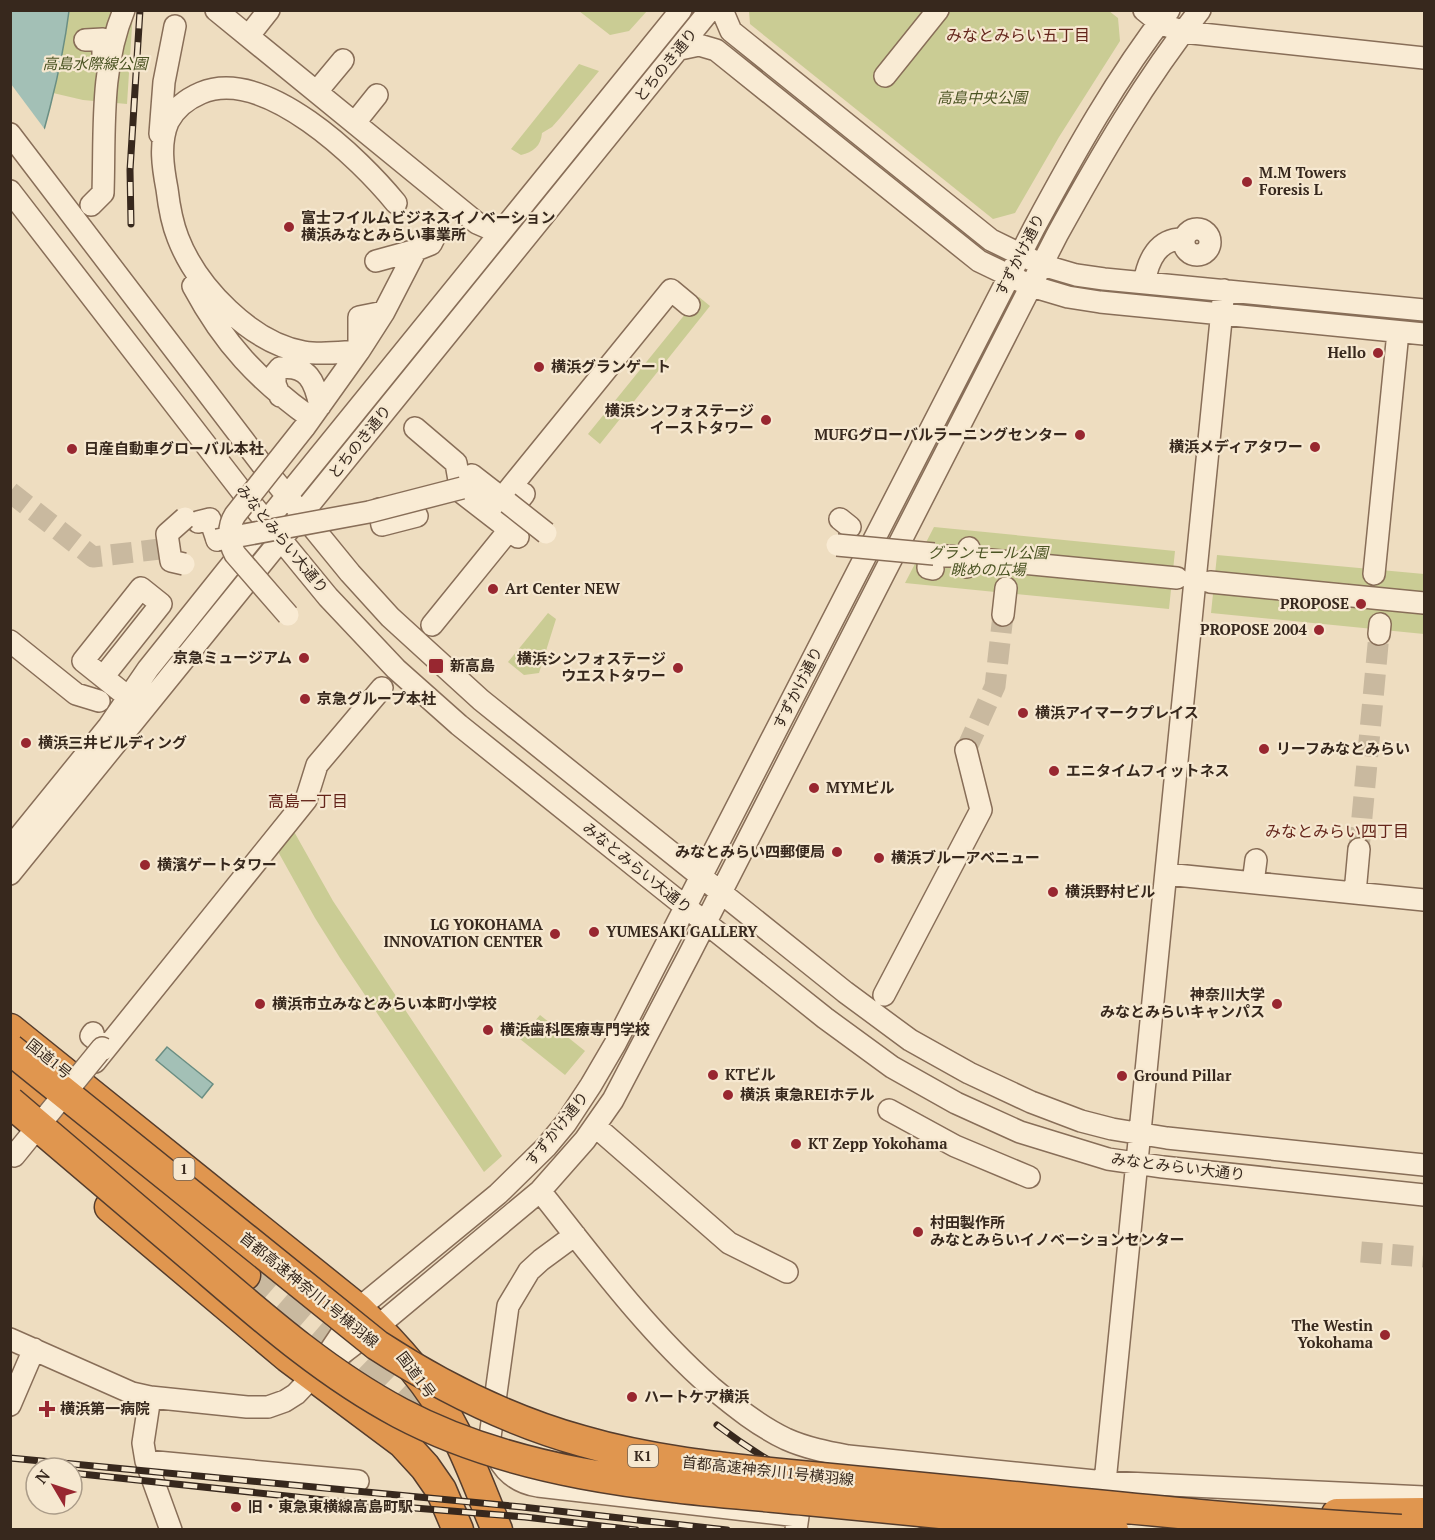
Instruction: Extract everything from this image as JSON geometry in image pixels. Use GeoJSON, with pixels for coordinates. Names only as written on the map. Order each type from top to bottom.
{"type":"FeatureCollection","features":[{"type":"Feature","properties":{"kind":"highway","name":"国道1号"},"geometry":{"type":"LineString","coordinates":[[10,1029],[367,1318],[418,1374],[454,1429],[497,1530]]}},
{"type":"Feature","properties":{"kind":"highway","name":"首都高速神奈川1号横羽線"},"geometry":{"type":"LineString","coordinates":[[10,1049],[344,1321],[404,1363],[488,1407],[534,1425],[582,1441],[650,1457],[801,1476],[1401,1530]]}},
{"type":"Feature","properties":{"kind":"highway","name":"国道1号"},"geometry":{"type":"LineString","coordinates":[[10,1057],[251,1267],[10,1081]]}},
{"type":"Feature","properties":{"kind":"highway"},"geometry":{"type":"LineString","coordinates":[[10,1070],[311,1316],[406,1377],[478,1413],[528,1433],[577,1447],[650,1457]]}},
{"type":"Feature","properties":{"kind":"highway"},"geometry":{"type":"LineString","coordinates":[[10,1086],[145,1208],[197,1261]]}},
{"type":"Feature","properties":{"kind":"highway","name":"首都高速神奈川1号横羽線"},"geometry":{"type":"LineString","coordinates":[[10,1102],[297,1346],[361,1391],[428,1426],[500,1454],[573,1472],[645,1483],[1113,1530]]}},
{"type":"Feature","properties":{"kind":"highway"},"geometry":{"type":"LineString","coordinates":[[10,1122],[240,1318],[403,1443],[425,1467],[441,1490],[458,1530]]}},
{"type":"Feature","properties":{"kind":"highway"},"geometry":{"type":"LineString","coordinates":[[454,1429],[482,1461],[513,1530]]}},
{"type":"Feature","properties":{"kind":"highway"},"geometry":{"type":"LineString","coordinates":[[1220,1515],[1425,1514]]}},
{"type":"Feature","properties":{"kind":"street"},"geometry":{"type":"LineString","coordinates":[[85,40],[103,39],[104,60],[99,88],[97,199],[108,72],[114,41],[124,10]]}},
{"type":"Feature","properties":{"kind":"street"},"geometry":{"type":"LineString","coordinates":[[216,10],[477,223],[500,233]]}},
{"type":"Feature","properties":{"kind":"street"},"geometry":{"type":"LineString","coordinates":[[232,10],[485,213],[500,233]]}},
{"type":"Feature","properties":{"kind":"street"},"geometry":{"type":"LineString","coordinates":[[254,29],[269,10]]}},
{"type":"Feature","properties":{"kind":"street","name":"とちのき通り"},"geometry":{"type":"LineString","coordinates":[[266,521],[681,10]]}},
{"type":"Feature","properties":{"kind":"street","name":"とちのき通り"},"geometry":{"type":"LineString","coordinates":[[10,874],[710,10]]}},
{"type":"Feature","properties":{"kind":"street"},"geometry":{"type":"LineString","coordinates":[[722,10],[731,31],[940,201],[991,240],[1020,255],[1076,275],[1425,310]]}},
{"type":"Feature","properties":{"kind":"street"},"geometry":{"type":"LineString","coordinates":[[885,76],[938,10]]}},
{"type":"Feature","properties":{"kind":"street","name":"すずかけ通り"},"geometry":{"type":"LineString","coordinates":[[367,1318],[540,1191],[595,1126],[632,1066],[1042,264],[1102,153],[1142,89],[1200,10]]}},
{"type":"Feature","properties":{"kind":"street"},"geometry":{"type":"LineString","coordinates":[[1158,15],[1183,32],[1425,58]]}},
{"type":"Feature","properties":{"kind":"street","name":"すずかけ通り"},"geometry":{"type":"LineString","coordinates":[[367,1318],[533,1160],[566,1123],[591,1085],[686,906],[1020,255],[1081,141],[1158,15]]}},
{"type":"Feature","properties":{"kind":"street"},"geometry":{"type":"LineString","coordinates":[[175,26],[164,82],[160,136],[162,181],[173,234],[188,274],[209,314],[243,360],[280,396],[305,416]]}},
{"type":"Feature","properties":{"kind":"street"},"geometry":{"type":"LineString","coordinates":[[680,49],[699,45],[716,50],[979,261],[1031,286],[1068,297],[1100,302],[1425,334]]}},
{"type":"Feature","properties":{"kind":"street"},"geometry":{"type":"LineString","coordinates":[[323,84],[343,60]]}},
{"type":"Feature","properties":{"kind":"street"},"geometry":{"type":"LineString","coordinates":[[359,351],[319,354],[275,343],[253,330],[214,296],[178,239],[165,174],[163,142],[165,132],[175,112],[192,97],[222,88],[252,93],[295,112],[333,139],[378,182],[396,203]]}},
{"type":"Feature","properties":{"kind":"street"},"geometry":{"type":"LineString","coordinates":[[361,114],[377,95]]}},
{"type":"Feature","properties":{"kind":"street","name":"みなとみらい大通り"},"geometry":{"type":"LineString","coordinates":[[10,134],[287,496],[350,573],[390,617],[481,700],[845,993],[910,1040],[969,1073],[1031,1102],[1081,1121],[1140,1135],[1425,1165]]}},
{"type":"Feature","properties":{"kind":"street","name":"みなとみらい大通り"},"geometry":{"type":"LineString","coordinates":[[10,191],[281,540],[335,604],[396,669],[459,725],[825,1018],[892,1067],[947,1098],[1020,1132],[1097,1156],[1136,1164],[1425,1195]]}},
{"type":"Feature","properties":{"kind":"street"},"geometry":{"type":"LineString","coordinates":[[376,261],[416,250],[431,244],[434,238]]}},
{"type":"Feature","properties":{"kind":"street"},"geometry":{"type":"LineString","coordinates":[[1144,283],[1150,261],[1160,247],[1167,241],[1184,239]]}},
{"type":"Feature","properties":{"kind":"street"},"geometry":{"type":"LineString","coordinates":[[224,539],[235,514],[305,416],[359,351],[384,312],[416,250]]}},
{"type":"Feature","properties":{"kind":"street"},"geometry":{"type":"LineString","coordinates":[[1104,1482],[1224,290]]}},
{"type":"Feature","properties":{"kind":"street"},"geometry":{"type":"LineString","coordinates":[[432,625],[516,525],[675,305],[505,501]]}},
{"type":"Feature","properties":{"kind":"street"},"geometry":{"type":"LineString","coordinates":[[1374,574],[1397,342]]}},
{"type":"Feature","properties":{"kind":"street"},"geometry":{"type":"LineString","coordinates":[[280,396],[275,384],[275,374],[280,368],[298,368],[306,373],[318,394],[305,416]]}},
{"type":"Feature","properties":{"kind":"street"},"geometry":{"type":"LineString","coordinates":[[415,429],[456,463],[467,483],[516,525],[546,533]]}},
{"type":"Feature","properties":{"kind":"street"},"geometry":{"type":"LineString","coordinates":[[467,483],[505,501],[516,525]]}},
{"type":"Feature","properties":{"kind":"street"},"geometry":{"type":"LineString","coordinates":[[224,539],[374,510],[462,488],[467,483]]}},
{"type":"Feature","properties":{"kind":"street"},"geometry":{"type":"LineString","coordinates":[[374,510],[382,525],[404,521]]}},
{"type":"Feature","properties":{"kind":"street"},"geometry":{"type":"LineString","coordinates":[[184,564],[171,561],[164,549],[167,534],[192,520],[210,519],[280,613]]}},
{"type":"Feature","properties":{"kind":"street"},"geometry":{"type":"LineString","coordinates":[[10,848],[109,726],[148,669],[266,521]]}},
{"type":"Feature","properties":{"kind":"street"},"geometry":{"type":"LineString","coordinates":[[839,530],[956,558],[1178,578]]}},
{"type":"Feature","properties":{"kind":"street"},"geometry":{"type":"LineString","coordinates":[[1210,582],[1425,603]]}},
{"type":"Feature","properties":{"kind":"street"},"geometry":{"type":"LineString","coordinates":[[1003,615],[1006,588]]}},
{"type":"Feature","properties":{"kind":"street"},"geometry":{"type":"LineString","coordinates":[[10,640],[76,694],[99,701]]}},
{"type":"Feature","properties":{"kind":"street"},"geometry":{"type":"LineString","coordinates":[[103,677],[128,697]]}},
{"type":"Feature","properties":{"kind":"street"},"geometry":{"type":"LineString","coordinates":[[10,1153],[14,1156],[98,1048],[306,800],[317,765],[382,688]]}},
{"type":"Feature","properties":{"kind":"street"},"geometry":{"type":"LineString","coordinates":[[884,995],[981,810],[966,750]]}},
{"type":"Feature","properties":{"kind":"street"},"geometry":{"type":"LineString","coordinates":[[1355,893],[1359,849]]}},
{"type":"Feature","properties":{"kind":"street"},"geometry":{"type":"LineString","coordinates":[[1253,883],[1256,860]]}},
{"type":"Feature","properties":{"kind":"street"},"geometry":{"type":"LineString","coordinates":[[1166,874],[1425,900]]}},
{"type":"Feature","properties":{"kind":"street"},"geometry":{"type":"LineString","coordinates":[[889,1110],[954,1150],[1029,1177]]}},
{"type":"Feature","properties":{"kind":"street"},"geometry":{"type":"LineString","coordinates":[[595,1126],[729,1243],[788,1272]]}},
{"type":"Feature","properties":{"kind":"street"},"geometry":{"type":"LineString","coordinates":[[561,1218],[557,1192],[564,1164]]}},
{"type":"Feature","properties":{"kind":"street"},"geometry":{"type":"LineString","coordinates":[[540,1191],[625,1298],[677,1355],[757,1423],[786,1439],[813,1449],[848,1456],[1104,1482],[1425,1497]]}},
{"type":"Feature","properties":{"kind":"street"},"geometry":{"type":"LineString","coordinates":[[575,1235],[529,1271],[508,1306],[490,1437],[494,1453],[506,1471],[526,1484],[798,1516],[796,1530]]}},
{"type":"Feature","properties":{"kind":"street"},"geometry":{"type":"LineString","coordinates":[[10,1339],[132,1393],[247,1407],[268,1407],[296,1394],[367,1318]]}},
{"type":"Feature","properties":{"kind":"street"},"geometry":{"type":"LineString","coordinates":[[10,1405],[34,1349]]}},
{"type":"Feature","properties":{"kind":"street"},"geometry":{"type":"LineString","coordinates":[[150,1397],[143,1443],[146,1461],[171,1530]]}},
{"type":"Feature","properties":{"kind":"street"},"geometry":{"type":"LineString","coordinates":[[494,1402],[604,1440],[661,1452],[738,1463],[733,1508]]}},
{"type":"Feature","properties":{"kind":"street"},"geometry":{"type":"LineString","coordinates":[[146,1461],[358,1481]]}},
{"type":"Feature","properties":{"kind":"green space","name":"高島水際線公園"},"geometry":{"type":"Polygon","coordinates":[[[69,11],[133,11],[127,104],[83,100],[53,93],[69,11]]]}},
{"type":"Feature","properties":{"kind":"green space"},"geometry":{"type":"Polygon","coordinates":[[[579,11],[647,11],[629,31],[610,35],[579,11]]]}},
{"type":"Feature","properties":{"kind":"green space","name":"高島中央公園"},"geometry":{"type":"Polygon","coordinates":[[[749,11],[1109,11],[1118,18],[1120,41],[1059,137],[1015,213],[993,219],[750,24],[749,11]]]}},
{"type":"Feature","properties":{"kind":"green space"},"geometry":{"type":"Polygon","coordinates":[[[579,64],[599,71],[552,127],[542,133],[536,148],[521,155],[511,149],[579,64]]]}},
{"type":"Feature","properties":{"kind":"green space"},"geometry":{"type":"Polygon","coordinates":[[[699,297],[710,306],[600,444],[588,434],[699,297]]]}},
{"type":"Feature","properties":{"kind":"green space","name":"グランモール公園 眺めの広場"},"geometry":{"type":"Polygon","coordinates":[[[934,527],[1175,551],[1169,609],[905,583],[934,527]]]}},
{"type":"Feature","properties":{"kind":"green space"},"geometry":{"type":"Polygon","coordinates":[[[1217,555],[1424,574],[1424,634],[1211,613],[1217,555]]]}},
{"type":"Feature","properties":{"kind":"green space"},"geometry":{"type":"Polygon","coordinates":[[[548,613],[556,619],[539,673],[524,675],[508,662],[548,613]]]}},
{"type":"Feature","properties":{"kind":"green space"},"geometry":{"type":"Polygon","coordinates":[[[292,828],[333,901],[502,1156],[484,1172],[315,918],[276,848],[292,828]]]}},
{"type":"Feature","properties":{"kind":"green space"},"geometry":{"type":"Polygon","coordinates":[[[540,1015],[585,1051],[565,1075],[520,1039],[540,1015]]]}},
{"type":"Feature","properties":{"kind":"water"},"geometry":{"type":"Polygon","coordinates":[[[11,11],[69,11],[52,99],[11,243],[11,11]]]}},
{"type":"Feature","properties":{"kind":"water"},"geometry":{"type":"Polygon","coordinates":[[[167,1047],[213,1084],[202,1098],[156,1060],[167,1047]]]}},
{"type":"Feature","properties":{"kind":"pier"},"geometry":{"type":"Polygon","coordinates":[[[11,84],[46,131],[13,244],[10,240],[11,84]]]}},
{"type":"Feature","properties":{"kind":"tunnel"},"geometry":{"type":"LineString","coordinates":[[10,492],[93,557],[160,549]]}},
{"type":"Feature","properties":{"kind":"tunnel"},"geometry":{"type":"LineString","coordinates":[[966,750],[995,686],[1003,615]]}},
{"type":"Feature","properties":{"kind":"tunnel"},"geometry":{"type":"LineString","coordinates":[[1359,849],[1379,634]]}},
{"type":"Feature","properties":{"kind":"tunnel"},"geometry":{"type":"LineString","coordinates":[[1361,1252],[1424,1257]]}},
{"type":"Feature","properties":{"kind":"tunnel"},"geometry":{"type":"LineString","coordinates":[[245,1275],[349,1365]]}},
{"type":"Feature","properties":{"kind":"tunnel"},"geometry":{"type":"LineString","coordinates":[[336,1328],[432,1421],[441,1435]]}},
{"type":"Feature","properties":{"kind":"railway"},"geometry":{"type":"LineString","coordinates":[[131,224],[130,170],[140,10]]}},
{"type":"Feature","properties":{"kind":"railway"},"geometry":{"type":"LineString","coordinates":[[717,1425],[769,1460],[824,1490],[883,1513],[943,1530]]}},
{"type":"Feature","properties":{"kind":"railway"},"geometry":{"type":"LineString","coordinates":[[10,1458],[522,1507],[727,1530]]}},
{"type":"Feature","properties":{"kind":"railway"},"geometry":{"type":"LineString","coordinates":[[84,1474],[636,1530]]}},
{"type":"Feature","properties":{"kind":"place","name":"M.M Towers Foresis L"},"geometry":{"type":"Point","coordinates":[1247,182]}},
{"type":"Feature","properties":{"kind":"place","name":"富士フイルムビジネスイノベーション 横浜みなとみらい事業所"},"geometry":{"type":"Point","coordinates":[289,227]}},
{"type":"Feature","properties":{"kind":"place","name":"Hello"},"geometry":{"type":"Point","coordinates":[1378,353]}},
{"type":"Feature","properties":{"kind":"place","name":"横浜グランゲート"},"geometry":{"type":"Point","coordinates":[539,367]}},
{"type":"Feature","properties":{"kind":"place","name":"横浜シンフォステージ イーストタワー"},"geometry":{"type":"Point","coordinates":[766,420]}},
{"type":"Feature","properties":{"kind":"place","name":"MUFGグローバルラーニングセンター"},"geometry":{"type":"Point","coordinates":[1080,435]}},
{"type":"Feature","properties":{"kind":"place","name":"横浜メディアタワー"},"geometry":{"type":"Point","coordinates":[1315,447]}},
{"type":"Feature","properties":{"kind":"place","name":"日産自動車グローバル本社"},"geometry":{"type":"Point","coordinates":[72,449]}},
{"type":"Feature","properties":{"kind":"place","name":"Art Center NEW"},"geometry":{"type":"Point","coordinates":[493,589]}},
{"type":"Feature","properties":{"kind":"place","name":"PROPOSE"},"geometry":{"type":"Point","coordinates":[1361,604]}},
{"type":"Feature","properties":{"kind":"place","name":"PROPOSE 2004"},"geometry":{"type":"Point","coordinates":[1319,630]}},
{"type":"Feature","properties":{"kind":"place","name":"京急ミュージアム"},"geometry":{"type":"Point","coordinates":[304,658]}},
{"type":"Feature","properties":{"kind":"place","name":"新高島"},"geometry":{"type":"Point","coordinates":[436,666]}},
{"type":"Feature","properties":{"kind":"place","name":"横浜シンフォステージ ウエストタワー"},"geometry":{"type":"Point","coordinates":[678,668]}},
{"type":"Feature","properties":{"kind":"place","name":"京急グループ本社"},"geometry":{"type":"Point","coordinates":[305,699]}},
{"type":"Feature","properties":{"kind":"place","name":"横浜アイマークプレイス"},"geometry":{"type":"Point","coordinates":[1023,713]}},
{"type":"Feature","properties":{"kind":"place","name":"横浜三井ビルディング"},"geometry":{"type":"Point","coordinates":[26,743]}},
{"type":"Feature","properties":{"kind":"place","name":"リーフみなとみらい"},"geometry":{"type":"Point","coordinates":[1264,749]}},
{"type":"Feature","properties":{"kind":"place","name":"エニタイムフィットネス"},"geometry":{"type":"Point","coordinates":[1054,771]}},
{"type":"Feature","properties":{"kind":"place","name":"MYMビル"},"geometry":{"type":"Point","coordinates":[814,788]}},
{"type":"Feature","properties":{"kind":"place","name":"みなとみらい四郵便局"},"geometry":{"type":"Point","coordinates":[837,852]}},
{"type":"Feature","properties":{"kind":"place","name":"横浜ブルーアベニュー"},"geometry":{"type":"Point","coordinates":[879,858]}},
{"type":"Feature","properties":{"kind":"place","name":"横濱ゲートタワー"},"geometry":{"type":"Point","coordinates":[145,865]}},
{"type":"Feature","properties":{"kind":"place","name":"横浜野村ビル"},"geometry":{"type":"Point","coordinates":[1053,892]}},
{"type":"Feature","properties":{"kind":"place","name":"YUMESAKI GALLERY"},"geometry":{"type":"Point","coordinates":[594,932]}},
{"type":"Feature","properties":{"kind":"place","name":"LG YOKOHAMA INNOVATION CENTER"},"geometry":{"type":"Point","coordinates":[555,934]}},
{"type":"Feature","properties":{"kind":"place","name":"横浜市立みなとみらい本町小学校"},"geometry":{"type":"Point","coordinates":[260,1004]}},
{"type":"Feature","properties":{"kind":"place","name":"神奈川大学 みなとみらいキャンパス"},"geometry":{"type":"Point","coordinates":[1277,1004]}},
{"type":"Feature","properties":{"kind":"place","name":"横浜歯科医療専門学校"},"geometry":{"type":"Point","coordinates":[488,1030]}},
{"type":"Feature","properties":{"kind":"place","name":"KTビル"},"geometry":{"type":"Point","coordinates":[713,1075]}},
{"type":"Feature","properties":{"kind":"place","name":"Ground Pillar"},"geometry":{"type":"Point","coordinates":[1122,1076]}},
{"type":"Feature","properties":{"kind":"place","name":"横浜 東急REIホテル"},"geometry":{"type":"Point","coordinates":[728,1095]}},
{"type":"Feature","properties":{"kind":"place","name":"KT Zepp Yokohama"},"geometry":{"type":"Point","coordinates":[796,1144]}},
{"type":"Feature","properties":{"kind":"place","name":"村田製作所 みなとみらいイノベーションセンター"},"geometry":{"type":"Point","coordinates":[918,1232]}},
{"type":"Feature","properties":{"kind":"place","name":"The Westin Yokohama"},"geometry":{"type":"Point","coordinates":[1385,1335]}},
{"type":"Feature","properties":{"kind":"place","name":"ハートケア横浜"},"geometry":{"type":"Point","coordinates":[632,1397]}},
{"type":"Feature","properties":{"kind":"place","name":"横浜第一病院"},"geometry":{"type":"Point","coordinates":[47,1409]}},
{"type":"Feature","properties":{"kind":"place","name":"旧・東急東横線高島町駅"},"geometry":{"type":"Point","coordinates":[236,1507]}},
{"type":"Feature","properties":{"kind":"district","name":"みなとみらい五丁目"},"geometry":{"type":"Point","coordinates":[1018,35]}},
{"type":"Feature","properties":{"kind":"district","name":"高島一丁目"},"geometry":{"type":"Point","coordinates":[308,801]}},
{"type":"Feature","properties":{"kind":"district","name":"みなとみらい四丁目"},"geometry":{"type":"Point","coordinates":[1337,831]}}]}
